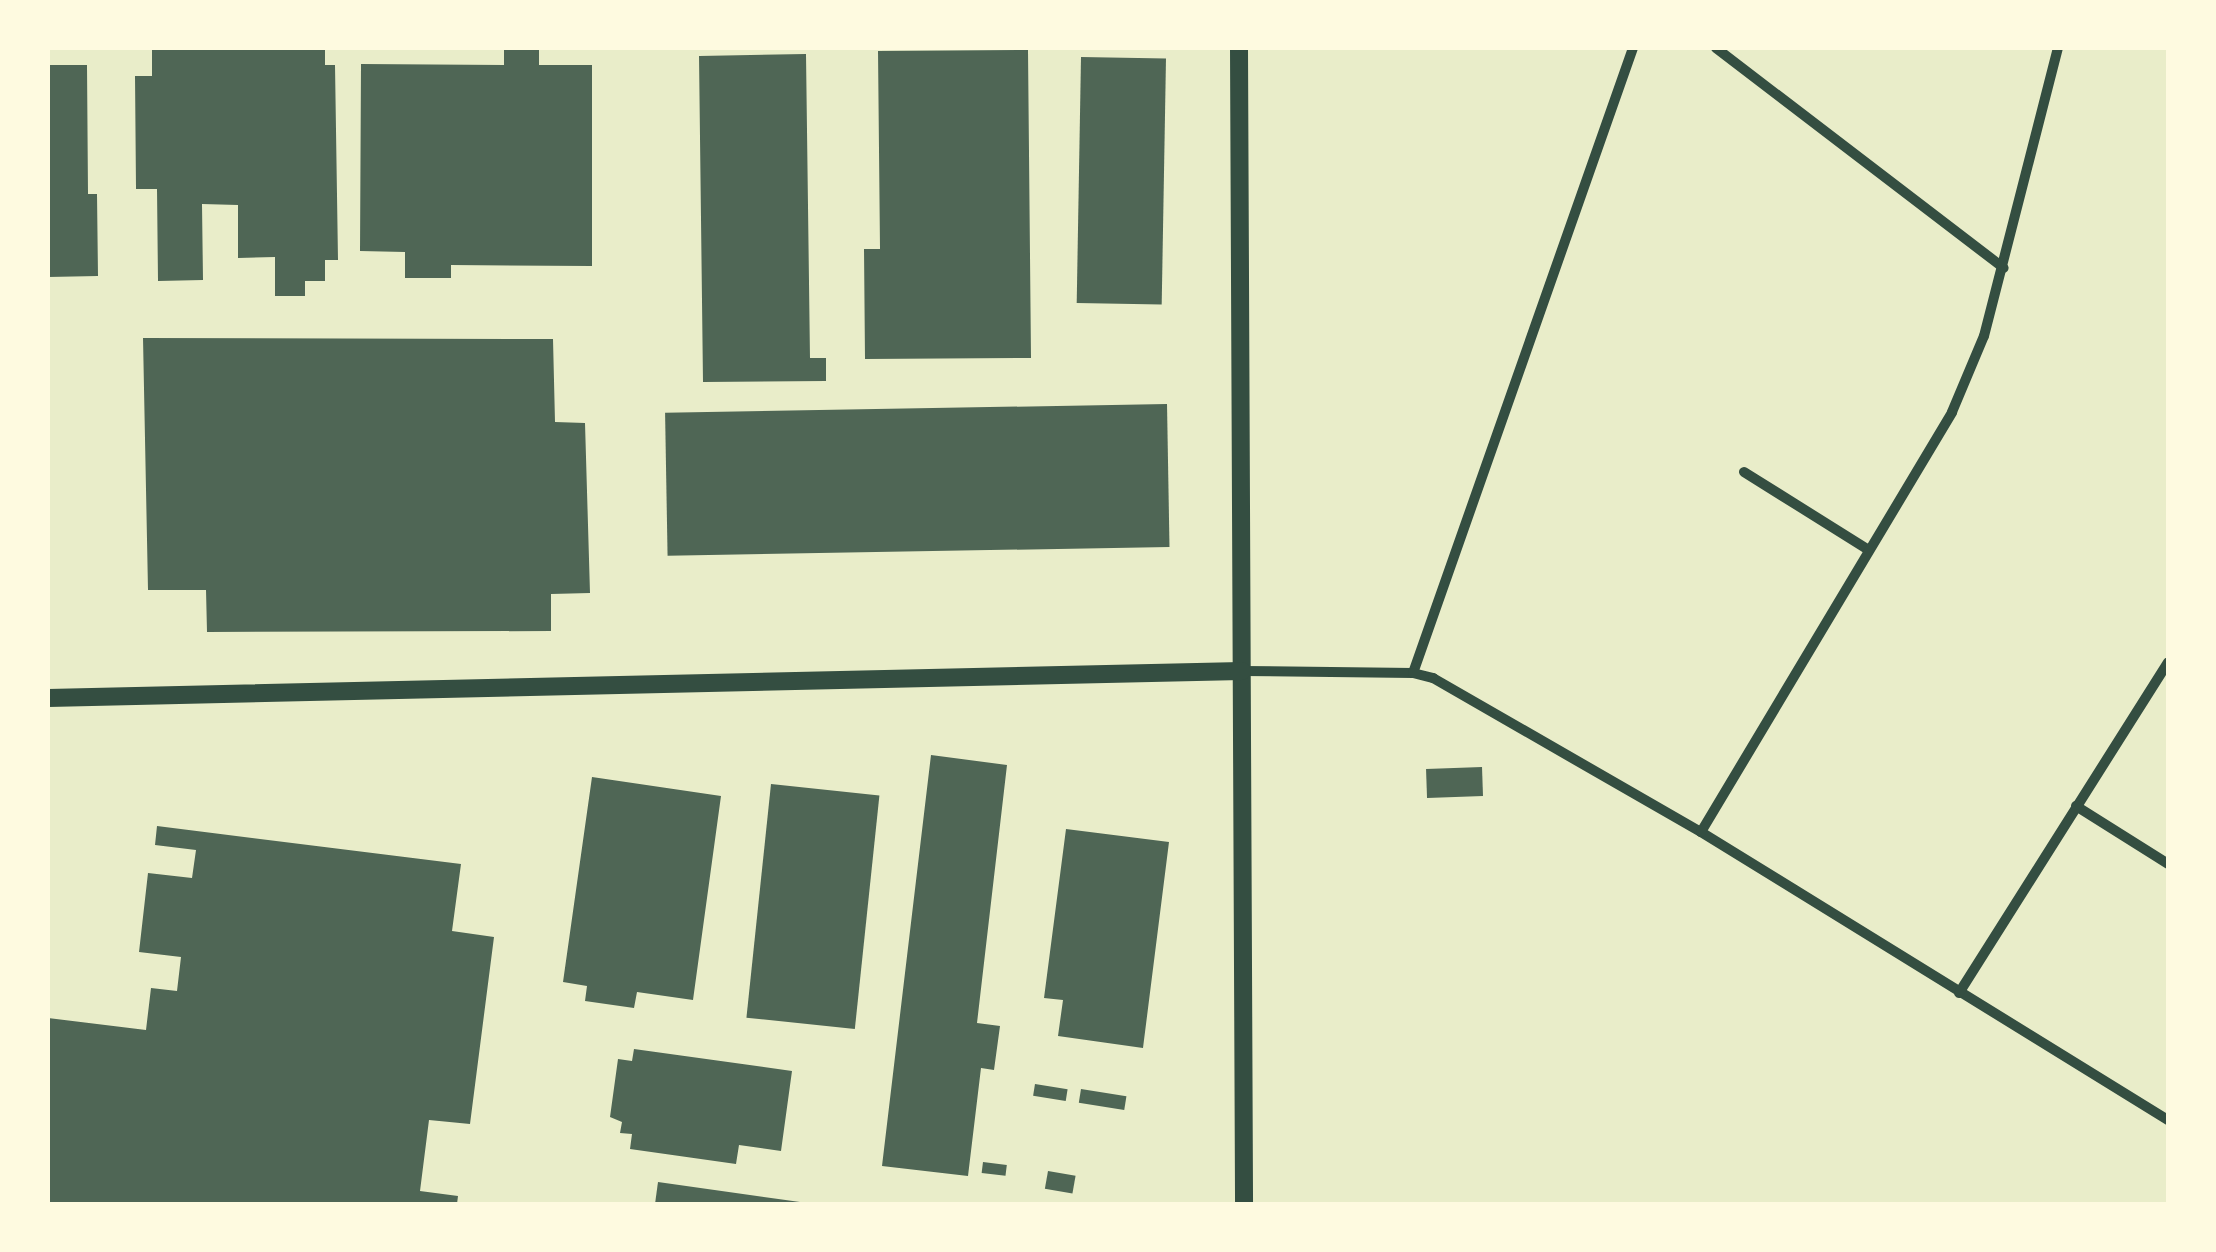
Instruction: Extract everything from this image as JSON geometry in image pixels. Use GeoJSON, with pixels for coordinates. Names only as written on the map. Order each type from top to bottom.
{"type":"FeatureCollection","features":[{"type":"Feature","properties":{"kind":"street"},"geometry":{"type":"LineString","coordinates":[[1239,48],[1244,1204]]}},
{"type":"Feature","properties":{"kind":"street"},"geometry":{"type":"LineString","coordinates":[[1414,673],[1634,48]]}},
{"type":"Feature","properties":{"kind":"street"},"geometry":{"type":"LineString","coordinates":[[1716,48],[2004,268]]}},
{"type":"Feature","properties":{"kind":"street"},"geometry":{"type":"LineString","coordinates":[[1701,832],[1952,412],[2004,268],[2058,48]]}},
{"type":"Feature","properties":{"kind":"street"},"geometry":{"type":"LineString","coordinates":[[1744,472],[1869,550]]}},
{"type":"Feature","properties":{"kind":"street"},"geometry":{"type":"LineString","coordinates":[[1959,993],[2168,663]]}},
{"type":"Feature","properties":{"kind":"street"},"geometry":{"type":"LineString","coordinates":[[48,698],[1242,671],[1414,673],[1433,678],[1701,832],[2168,1120]]}},
{"type":"Feature","properties":{"kind":"street"},"geometry":{"type":"LineString","coordinates":[[2076,806],[2168,864]]}},
{"type":"Feature","properties":{"kind":"building"},"geometry":{"type":"Polygon","coordinates":[[[152,48],[325,48],[325,65],[335,65],[338,260],[325,260],[325,281],[305,281],[305,296],[275,296],[275,257],[238,258],[238,205],[202,204],[203,280],[158,281],[157,189],[136,189],[135,76],[152,76],[152,48]]]}},
{"type":"Feature","properties":{"kind":"building"},"geometry":{"type":"Polygon","coordinates":[[[504,48],[539,48],[539,65],[592,65],[592,266],[451,265],[451,278],[405,278],[405,252],[360,251],[361,64],[504,65],[504,48]]]}},
{"type":"Feature","properties":{"kind":"building"},"geometry":{"type":"Polygon","coordinates":[[[1028,50],[1031,358],[865,359],[864,249],[880,249],[878,51],[1028,50]]]}},
{"type":"Feature","properties":{"kind":"building"},"geometry":{"type":"Polygon","coordinates":[[[806,54],[810,358],[826,358],[826,381],[703,382],[699,56],[806,54]]]}},
{"type":"Feature","properties":{"kind":"building"},"geometry":{"type":"Polygon","coordinates":[[[1081,57],[1166,58],[1162,304],[1077,303],[1081,57]]]}},
{"type":"Feature","properties":{"kind":"building"},"geometry":{"type":"Polygon","coordinates":[[[48,65],[87,65],[88,194],[97,194],[98,276],[48,277],[48,65]]]}},
{"type":"Feature","properties":{"kind":"building"},"geometry":{"type":"Polygon","coordinates":[[[143,338],[553,339],[555,422],[585,423],[590,593],[551,594],[551,631],[207,632],[206,590],[148,590],[143,338]]]}},
{"type":"Feature","properties":{"kind":"building"},"geometry":{"type":"Polygon","coordinates":[[[1167,404],[1169,547],[668,556],[665,413],[1167,404]]]}},
{"type":"Feature","properties":{"kind":"building"},"geometry":{"type":"Polygon","coordinates":[[[931,755],[1007,765],[977,1023],[1000,1026],[994,1070],[981,1068],[968,1176],[882,1166],[931,755]]]}},
{"type":"Feature","properties":{"kind":"building"},"geometry":{"type":"Polygon","coordinates":[[[1482,767],[1483,796],[1427,798],[1426,769],[1482,767]]]}},
{"type":"Feature","properties":{"kind":"building"},"geometry":{"type":"Polygon","coordinates":[[[592,777],[721,796],[693,1000],[637,992],[634,1008],[585,1001],[587,986],[563,982],[592,777]]]}},
{"type":"Feature","properties":{"kind":"building"},"geometry":{"type":"Polygon","coordinates":[[[771,784],[879,795],[855,1029],[746,1018],[771,784]]]}},
{"type":"Feature","properties":{"kind":"building"},"geometry":{"type":"Polygon","coordinates":[[[157,826],[461,864],[452,931],[494,937],[470,1124],[429,1120],[420,1191],[458,1196],[457,1204],[48,1204],[48,1018],[146,1030],[151,988],[177,991],[181,957],[139,952],[148,873],[192,878],[196,850],[155,845],[157,826]]]}},
{"type":"Feature","properties":{"kind":"building"},"geometry":{"type":"Polygon","coordinates":[[[1066,829],[1169,842],[1143,1048],[1058,1036],[1063,1000],[1044,998],[1066,829]]]}},
{"type":"Feature","properties":{"kind":"building"},"geometry":{"type":"Polygon","coordinates":[[[634,1049],[792,1071],[781,1151],[739,1145],[736,1164],[630,1149],[632,1134],[620,1133],[622,1122],[610,1117],[618,1059],[632,1061],[634,1049]]]}},
{"type":"Feature","properties":{"kind":"building"},"geometry":{"type":"Polygon","coordinates":[[[1035,1084],[1068,1089],[1066,1101],[1033,1096],[1035,1084]]]}},
{"type":"Feature","properties":{"kind":"building"},"geometry":{"type":"Polygon","coordinates":[[[1081,1089],[1126,1096],[1124,1110],[1079,1103],[1081,1089]]]}},
{"type":"Feature","properties":{"kind":"building"},"geometry":{"type":"Polygon","coordinates":[[[983,1162],[1007,1165],[1005,1176],[982,1173],[983,1162]]]}},
{"type":"Feature","properties":{"kind":"building"},"geometry":{"type":"Polygon","coordinates":[[[1048,1171],[1076,1176],[1072,1194],[1045,1189],[1048,1171]]]}},
{"type":"Feature","properties":{"kind":"building"},"geometry":{"type":"Polygon","coordinates":[[[658,1182],[800,1202],[800,1204],[655,1204],[658,1182]]]}}]}
